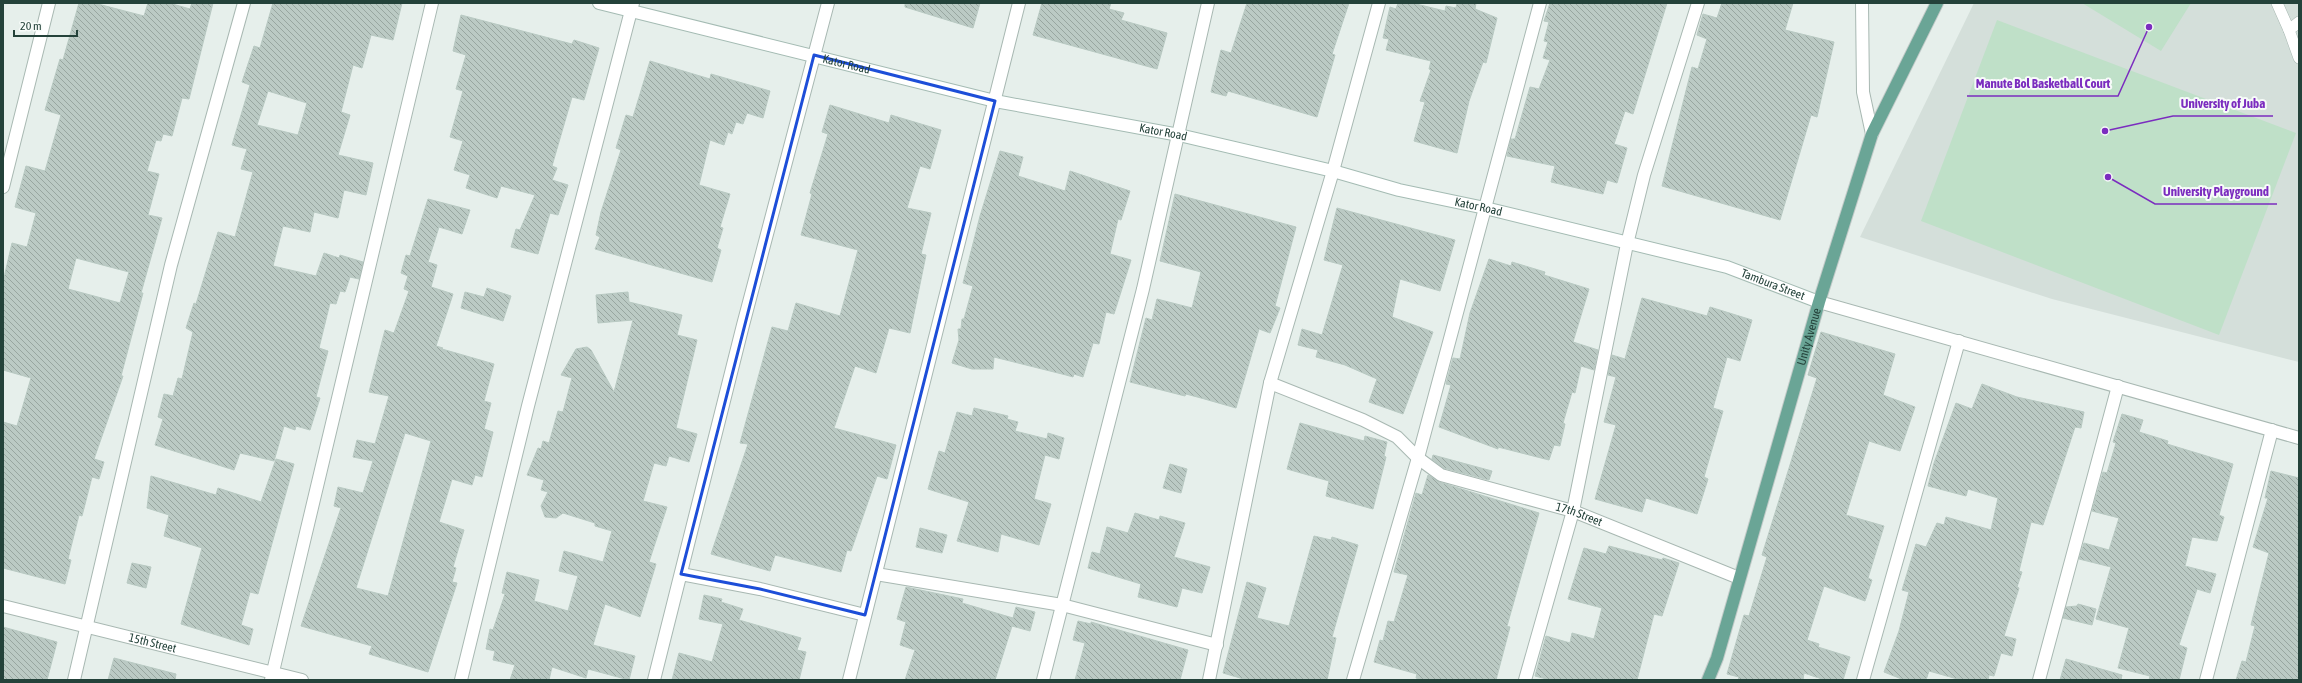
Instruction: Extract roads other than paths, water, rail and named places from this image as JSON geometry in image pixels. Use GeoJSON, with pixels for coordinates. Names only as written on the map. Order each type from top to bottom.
{"type":"FeatureCollection","features":[{"type":"Feature","properties":{"kind":"main road","name":"Unity Avenue"},"geometry":{"type":"LineString","coordinates":[[1708,680],[1717,658],[1819,302],[1872,134],[1937,3]]}},
{"type":"Feature","properties":{"kind":"street"},"geometry":{"type":"LineString","coordinates":[[3,187],[49,3]]}},
{"type":"Feature","properties":{"kind":"street"},"geometry":{"type":"LineString","coordinates":[[74,680],[172,265],[244,3]]}},
{"type":"Feature","properties":{"kind":"street"},"geometry":{"type":"LineString","coordinates":[[272,676],[432,3]]}},
{"type":"Feature","properties":{"kind":"street","name":"Kator Road"},"geometry":{"type":"LineString","coordinates":[[599,3],[632,7],[814,56],[995,101],[1179,135],[1334,171],[1399,190],[1485,208],[1627,244],[1727,267]]}},
{"type":"Feature","properties":{"kind":"street"},"geometry":{"type":"LineString","coordinates":[[654,680],[742,325],[828,3]]}},
{"type":"Feature","properties":{"kind":"street"},"geometry":{"type":"LineString","coordinates":[[849,680],[1019,3]]}},
{"type":"Feature","properties":{"kind":"street"},"geometry":{"type":"LineString","coordinates":[[1043,680],[1143,289],[1208,3]]}},
{"type":"Feature","properties":{"kind":"street"},"geometry":{"type":"LineString","coordinates":[[1209,680],[1270,383],[1334,171],[1379,3]]}},
{"type":"Feature","properties":{"kind":"street"},"geometry":{"type":"LineString","coordinates":[[1353,680],[1418,458],[1540,3]]}},
{"type":"Feature","properties":{"kind":"street"},"geometry":{"type":"LineString","coordinates":[[1526,680],[1573,511],[1627,244],[1644,175],[1698,3]]}},
{"type":"Feature","properties":{"kind":"street"},"geometry":{"type":"LineString","coordinates":[[1862,3],[1863,92],[1872,134]]}},
{"type":"Feature","properties":{"kind":"street"},"geometry":{"type":"LineString","coordinates":[[461,680],[528,406],[632,7]]}},
{"type":"Feature","properties":{"kind":"street","name":"Tambura Street"},"geometry":{"type":"LineString","coordinates":[[1727,267],[1819,302],[2299,438]]}},
{"type":"Feature","properties":{"kind":"street"},"geometry":{"type":"LineString","coordinates":[[1863,680],[1958,341]]}},
{"type":"Feature","properties":{"kind":"street","name":"17th Street"},"geometry":{"type":"LineString","coordinates":[[1270,383],[1363,420],[1397,437],[1418,458],[1441,475],[1573,511],[1739,578]]}},
{"type":"Feature","properties":{"kind":"street"},"geometry":{"type":"LineString","coordinates":[[2039,680],[2118,386]]}},
{"type":"Feature","properties":{"kind":"street"},"geometry":{"type":"LineString","coordinates":[[2206,680],[2272,430]]}},
{"type":"Feature","properties":{"kind":"street"},"geometry":{"type":"LineString","coordinates":[[681,574],[760,589],[865,615]]}},
{"type":"Feature","properties":{"kind":"street"},"geometry":{"type":"LineString","coordinates":[[876,574],[1062,605],[1217,645]]}},
{"type":"Feature","properties":{"kind":"street","name":"15th Street"},"geometry":{"type":"LineString","coordinates":[[3,606],[87,626],[272,676],[302,680]]}},
{"type":"Feature","properties":{"kind":"lane"},"geometry":{"type":"LineString","coordinates":[[2277,3],[2299,58]]}},
{"type":"Feature","properties":{"kind":"lane"},"geometry":{"type":"LineString","coordinates":[[2289,30],[2299,22]]}},
{"type":"Feature","properties":{"kind":"place","name":"Manute Bol Basketball Court"},"geometry":{"type":"Point","coordinates":[2149,27]}},
{"type":"Feature","properties":{"kind":"place","name":"University of Juba"},"geometry":{"type":"Point","coordinates":[2105,131]}},
{"type":"Feature","properties":{"kind":"place","name":"University Playground"},"geometry":{"type":"Point","coordinates":[2108,177]}}]}
